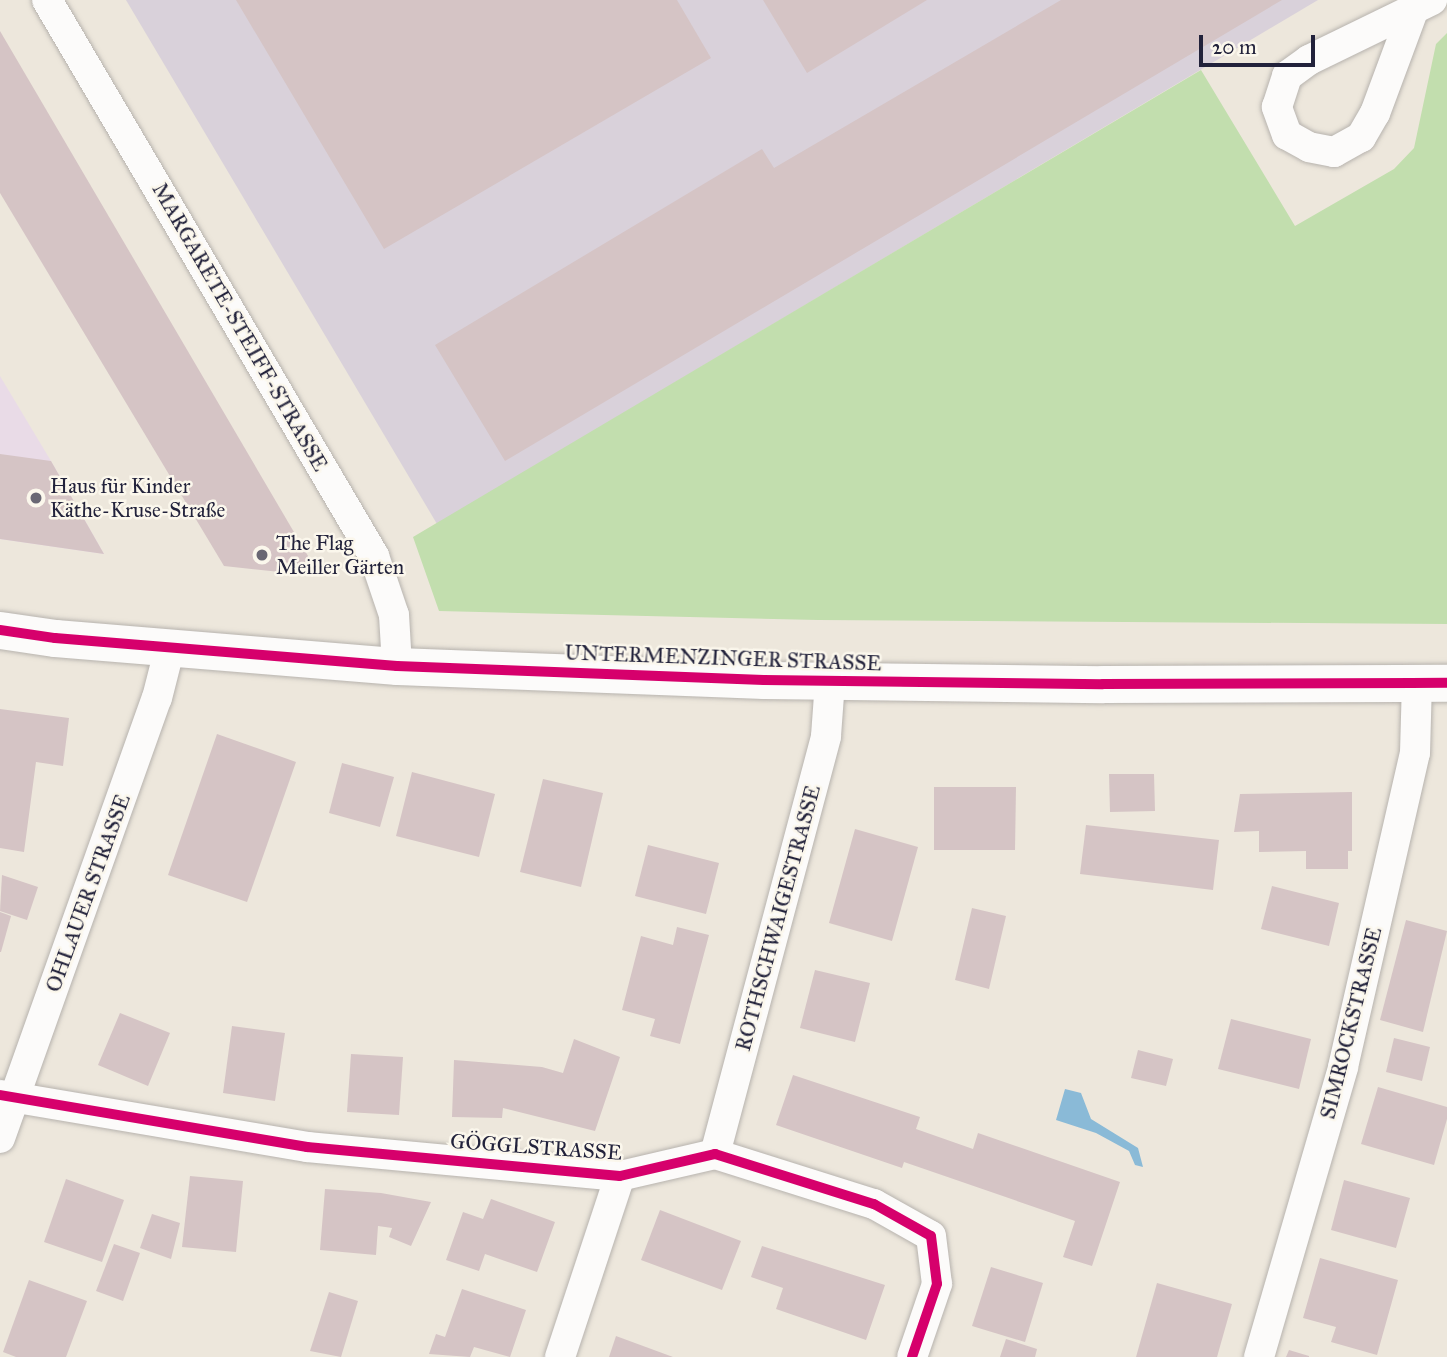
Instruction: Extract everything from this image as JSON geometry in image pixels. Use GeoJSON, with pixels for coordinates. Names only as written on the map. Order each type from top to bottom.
{"type":"FeatureCollection","features":[{"type":"Feature","properties":{"kind":"street","name":"MARGARETE-STEIFF-STRASSE"},"geometry":{"type":"LineString","coordinates":[[47,0],[374,556],[394,615],[397,666]]}},
{"type":"Feature","properties":{"kind":"street"},"geometry":{"type":"LineString","coordinates":[[1423,5],[1375,113],[1361,137],[1334,152],[1309,148],[1287,135],[1277,107],[1287,76],[1310,60],[1423,5]]}},
{"type":"Feature","properties":{"kind":"street","name":"UNTERMENZINGER STRASSE"},"geometry":{"type":"LineString","coordinates":[[0,630],[55,638],[397,666],[830,681],[1432,683]]}},
{"type":"Feature","properties":{"kind":"street","name":"OHLAUER STRASSE"},"geometry":{"type":"LineString","coordinates":[[0,1138],[7,1097],[157,698],[170,647]]}},
{"type":"Feature","properties":{"kind":"street","name":"ROTHSCHWAIGESTRASSE"},"geometry":{"type":"LineString","coordinates":[[715,1154],[826,736],[830,681]]}},
{"type":"Feature","properties":{"kind":"street","name":"SIMROCKSTRASSE"},"geometry":{"type":"LineString","coordinates":[[1259,1357],[1343,1067],[1432,683]]}},
{"type":"Feature","properties":{"kind":"street","name":"GÖGGLSTRASSE"},"geometry":{"type":"LineString","coordinates":[[7,1097],[307,1147],[620,1176],[715,1154]]}},
{"type":"Feature","properties":{"kind":"street"},"geometry":{"type":"LineString","coordinates":[[715,1154],[874,1204],[931,1236],[937,1284],[912,1357]]}},
{"type":"Feature","properties":{"kind":"street"},"geometry":{"type":"LineString","coordinates":[[561,1357],[620,1176]]}},
{"type":"Feature","properties":{"kind":"shaded area"},"geometry":{"type":"Polygon","coordinates":[[[126,0],[1318,0],[437,524],[126,0]]]}},
{"type":"Feature","properties":{"kind":"shaded area","name":"Haus für Kinder Käthe-Kruse-Straße"},"geometry":{"type":"Polygon","coordinates":[[[0,376],[51,461],[104,554],[0,539],[0,376]]]}},
{"type":"Feature","properties":{"kind":"green space"},"geometry":{"type":"Polygon","coordinates":[[[1447,33],[1447,624],[818,620],[439,611],[413,537],[1201,70],[1295,226],[1394,169],[1414,148],[1436,44],[1447,33]]]}},
{"type":"Feature","properties":{"kind":"water"},"geometry":{"type":"Polygon","coordinates":[[[1065,1089],[1081,1093],[1091,1119],[1138,1148],[1143,1167],[1135,1165],[1129,1151],[1096,1133],[1056,1120],[1065,1089]]]}},
{"type":"Feature","properties":{"kind":"building"},"geometry":{"type":"Polygon","coordinates":[[[236,0],[677,0],[711,58],[384,249],[236,0]]]}},
{"type":"Feature","properties":{"kind":"building"},"geometry":{"type":"Polygon","coordinates":[[[763,0],[927,0],[807,73],[763,0]]]}},
{"type":"Feature","properties":{"kind":"building"},"geometry":{"type":"Polygon","coordinates":[[[1061,0],[1282,0],[505,461],[435,345],[762,149],[774,168],[1061,0]]]}},
{"type":"Feature","properties":{"kind":"building"},"geometry":{"type":"Polygon","coordinates":[[[0,31],[308,556],[299,574],[224,566],[0,193],[0,31]]]}},
{"type":"Feature","properties":{"kind":"building","name":"Haus für Kinder Käthe-Kruse-Straße"},"geometry":{"type":"Polygon","coordinates":[[[0,454],[51,461],[104,554],[0,539],[0,454]]]}},
{"type":"Feature","properties":{"kind":"building"},"geometry":{"type":"Polygon","coordinates":[[[0,709],[69,718],[63,766],[36,762],[24,852],[0,848],[0,709]]]}},
{"type":"Feature","properties":{"kind":"building"},"geometry":{"type":"Polygon","coordinates":[[[217,734],[296,762],[247,902],[168,875],[217,734]]]}},
{"type":"Feature","properties":{"kind":"building"},"geometry":{"type":"Polygon","coordinates":[[[342,763],[394,777],[380,827],[329,813],[342,763]]]}},
{"type":"Feature","properties":{"kind":"building"},"geometry":{"type":"Polygon","coordinates":[[[412,772],[495,794],[479,857],[396,836],[412,772]]]}},
{"type":"Feature","properties":{"kind":"building"},"geometry":{"type":"Polygon","coordinates":[[[1109,774],[1154,774],[1155,811],[1110,812],[1109,774]]]}},
{"type":"Feature","properties":{"kind":"building"},"geometry":{"type":"Polygon","coordinates":[[[543,779],[603,793],[581,887],[520,872],[543,779]]]}},
{"type":"Feature","properties":{"kind":"building"},"geometry":{"type":"Polygon","coordinates":[[[934,787],[1016,787],[1015,850],[934,850],[934,787]]]}},
{"type":"Feature","properties":{"kind":"building"},"geometry":{"type":"Polygon","coordinates":[[[1352,792],[1352,851],[1348,851],[1348,869],[1306,869],[1306,851],[1259,852],[1259,831],[1234,832],[1240,794],[1352,792]]]}},
{"type":"Feature","properties":{"kind":"building"},"geometry":{"type":"Polygon","coordinates":[[[1086,825],[1219,840],[1213,890],[1080,874],[1086,825]]]}},
{"type":"Feature","properties":{"kind":"building"},"geometry":{"type":"Polygon","coordinates":[[[855,829],[918,847],[892,941],[829,923],[855,829]]]}},
{"type":"Feature","properties":{"kind":"building"},"geometry":{"type":"Polygon","coordinates":[[[648,845],[719,863],[706,914],[635,896],[648,845]]]}},
{"type":"Feature","properties":{"kind":"building"},"geometry":{"type":"Polygon","coordinates":[[[2,875],[38,887],[27,920],[0,911],[2,875]]]}},
{"type":"Feature","properties":{"kind":"building"},"geometry":{"type":"Polygon","coordinates":[[[1272,886],[1339,903],[1329,946],[1261,929],[1272,886]]]}},
{"type":"Feature","properties":{"kind":"building"},"geometry":{"type":"Polygon","coordinates":[[[972,908],[1006,916],[989,989],[955,980],[972,908]]]}},
{"type":"Feature","properties":{"kind":"building"},"geometry":{"type":"Polygon","coordinates":[[[0,912],[11,916],[1,952],[0,952],[0,912]]]}},
{"type":"Feature","properties":{"kind":"building"},"geometry":{"type":"Polygon","coordinates":[[[1406,920],[1447,931],[1423,1032],[1380,1020],[1406,920]]]}},
{"type":"Feature","properties":{"kind":"building"},"geometry":{"type":"Polygon","coordinates":[[[677,927],[709,935],[680,1044],[650,1036],[655,1019],[622,1010],[641,936],[673,945],[677,927]]]}},
{"type":"Feature","properties":{"kind":"building"},"geometry":{"type":"Polygon","coordinates":[[[815,970],[870,983],[855,1042],[800,1028],[815,970]]]}},
{"type":"Feature","properties":{"kind":"building"},"geometry":{"type":"Polygon","coordinates":[[[120,1013],[170,1033],[148,1086],[98,1065],[120,1013]]]}},
{"type":"Feature","properties":{"kind":"building"},"geometry":{"type":"Polygon","coordinates":[[[1231,1019],[1311,1039],[1299,1089],[1218,1069],[1231,1019]]]}},
{"type":"Feature","properties":{"kind":"building"},"geometry":{"type":"Polygon","coordinates":[[[232,1026],[285,1033],[275,1101],[223,1093],[232,1026]]]}},
{"type":"Feature","properties":{"kind":"building"},"geometry":{"type":"Polygon","coordinates":[[[1394,1038],[1430,1047],[1422,1081],[1386,1072],[1394,1038]]]}},
{"type":"Feature","properties":{"kind":"building"},"geometry":{"type":"Polygon","coordinates":[[[574,1039],[620,1057],[595,1131],[503,1108],[502,1118],[452,1117],[454,1060],[542,1067],[563,1073],[574,1039]]]}},
{"type":"Feature","properties":{"kind":"building"},"geometry":{"type":"Polygon","coordinates":[[[1138,1050],[1173,1059],[1166,1086],[1131,1078],[1138,1050]]]}},
{"type":"Feature","properties":{"kind":"building"},"geometry":{"type":"Polygon","coordinates":[[[351,1054],[403,1057],[399,1115],[347,1112],[351,1054]]]}},
{"type":"Feature","properties":{"kind":"building"},"geometry":{"type":"Polygon","coordinates":[[[793,1075],[920,1117],[916,1129],[973,1149],[978,1133],[1120,1182],[1092,1266],[1063,1257],[1075,1221],[904,1162],[902,1168],[776,1125],[793,1075]]]}},
{"type":"Feature","properties":{"kind":"building"},"geometry":{"type":"Polygon","coordinates":[[[1378,1087],[1447,1107],[1447,1119],[1434,1165],[1361,1144],[1378,1087]]]}},
{"type":"Feature","properties":{"kind":"building"},"geometry":{"type":"Polygon","coordinates":[[[190,1176],[243,1181],[236,1252],[182,1247],[190,1176]]]}},
{"type":"Feature","properties":{"kind":"building"},"geometry":{"type":"Polygon","coordinates":[[[66,1179],[124,1200],[102,1262],[44,1242],[66,1179]]]}},
{"type":"Feature","properties":{"kind":"building"},"geometry":{"type":"Polygon","coordinates":[[[1344,1180],[1410,1198],[1396,1248],[1331,1230],[1344,1180]]]}},
{"type":"Feature","properties":{"kind":"building"},"geometry":{"type":"Polygon","coordinates":[[[325,1189],[381,1193],[431,1202],[411,1246],[389,1237],[392,1228],[378,1226],[376,1255],[320,1250],[325,1189]]]}},
{"type":"Feature","properties":{"kind":"building"},"geometry":{"type":"Polygon","coordinates":[[[491,1199],[555,1222],[537,1272],[485,1254],[479,1271],[446,1260],[463,1212],[483,1219],[491,1199]]]}},
{"type":"Feature","properties":{"kind":"building"},"geometry":{"type":"Polygon","coordinates":[[[660,1210],[741,1241],[722,1290],[641,1260],[660,1210]]]}},
{"type":"Feature","properties":{"kind":"building"},"geometry":{"type":"Polygon","coordinates":[[[152,1214],[180,1223],[171,1259],[140,1248],[152,1214]]]}},
{"type":"Feature","properties":{"kind":"building"},"geometry":{"type":"Polygon","coordinates":[[[114,1244],[140,1253],[123,1301],[96,1291],[114,1244]]]}},
{"type":"Feature","properties":{"kind":"building"},"geometry":{"type":"Polygon","coordinates":[[[762,1246],[885,1285],[866,1340],[776,1309],[783,1288],[751,1277],[762,1246]]]}},
{"type":"Feature","properties":{"kind":"building"},"geometry":{"type":"Polygon","coordinates":[[[1320,1258],[1398,1280],[1377,1355],[1331,1342],[1336,1327],[1303,1318],[1320,1258]]]}},
{"type":"Feature","properties":{"kind":"building"},"geometry":{"type":"Polygon","coordinates":[[[991,1267],[1043,1283],[1025,1342],[972,1326],[991,1267]]]}},
{"type":"Feature","properties":{"kind":"building"},"geometry":{"type":"Polygon","coordinates":[[[29,1280],[87,1301],[66,1357],[16,1357],[3,1352],[29,1280]]]}},
{"type":"Feature","properties":{"kind":"building"},"geometry":{"type":"Polygon","coordinates":[[[1157,1283],[1232,1304],[1217,1357],[1136,1357],[1157,1283]]]}},
{"type":"Feature","properties":{"kind":"building"},"geometry":{"type":"Polygon","coordinates":[[[462,1289],[526,1310],[510,1357],[474,1347],[470,1357],[429,1354],[436,1334],[445,1337],[462,1289]]]}},
{"type":"Feature","properties":{"kind":"building"},"geometry":{"type":"Polygon","coordinates":[[[329,1292],[358,1301],[341,1357],[310,1351],[329,1292]]]}},
{"type":"Feature","properties":{"kind":"building"},"geometry":{"type":"Polygon","coordinates":[[[616,1336],[673,1357],[609,1357],[616,1336]]]}},
{"type":"Feature","properties":{"kind":"building"},"geometry":{"type":"Polygon","coordinates":[[[1006,1339],[1037,1349],[1035,1357],[1000,1357],[1006,1339]]]}},
{"type":"Feature","properties":{"kind":"building"},"geometry":{"type":"Polygon","coordinates":[[[1289,1350],[1309,1356],[1309,1357],[1286,1357],[1289,1350]]]}},
{"type":"Feature","properties":{"kind":"cycle path"},"geometry":{"type":"LineString","coordinates":[[0,630],[55,638],[397,666],[764,680],[1103,684],[1447,683]]}},
{"type":"Feature","properties":{"kind":"cycle path"},"geometry":{"type":"LineString","coordinates":[[0,1095],[307,1147],[620,1176],[715,1154],[874,1204],[931,1236],[937,1284],[912,1357]]}},
{"type":"Feature","properties":{"kind":"place","name":"Haus für Kinder Käthe-Kruse-Straße"},"geometry":{"type":"Point","coordinates":[36,498]}},
{"type":"Feature","properties":{"kind":"place","name":"The Flag Meiller Gärten"},"geometry":{"type":"Point","coordinates":[262,555]}}]}
